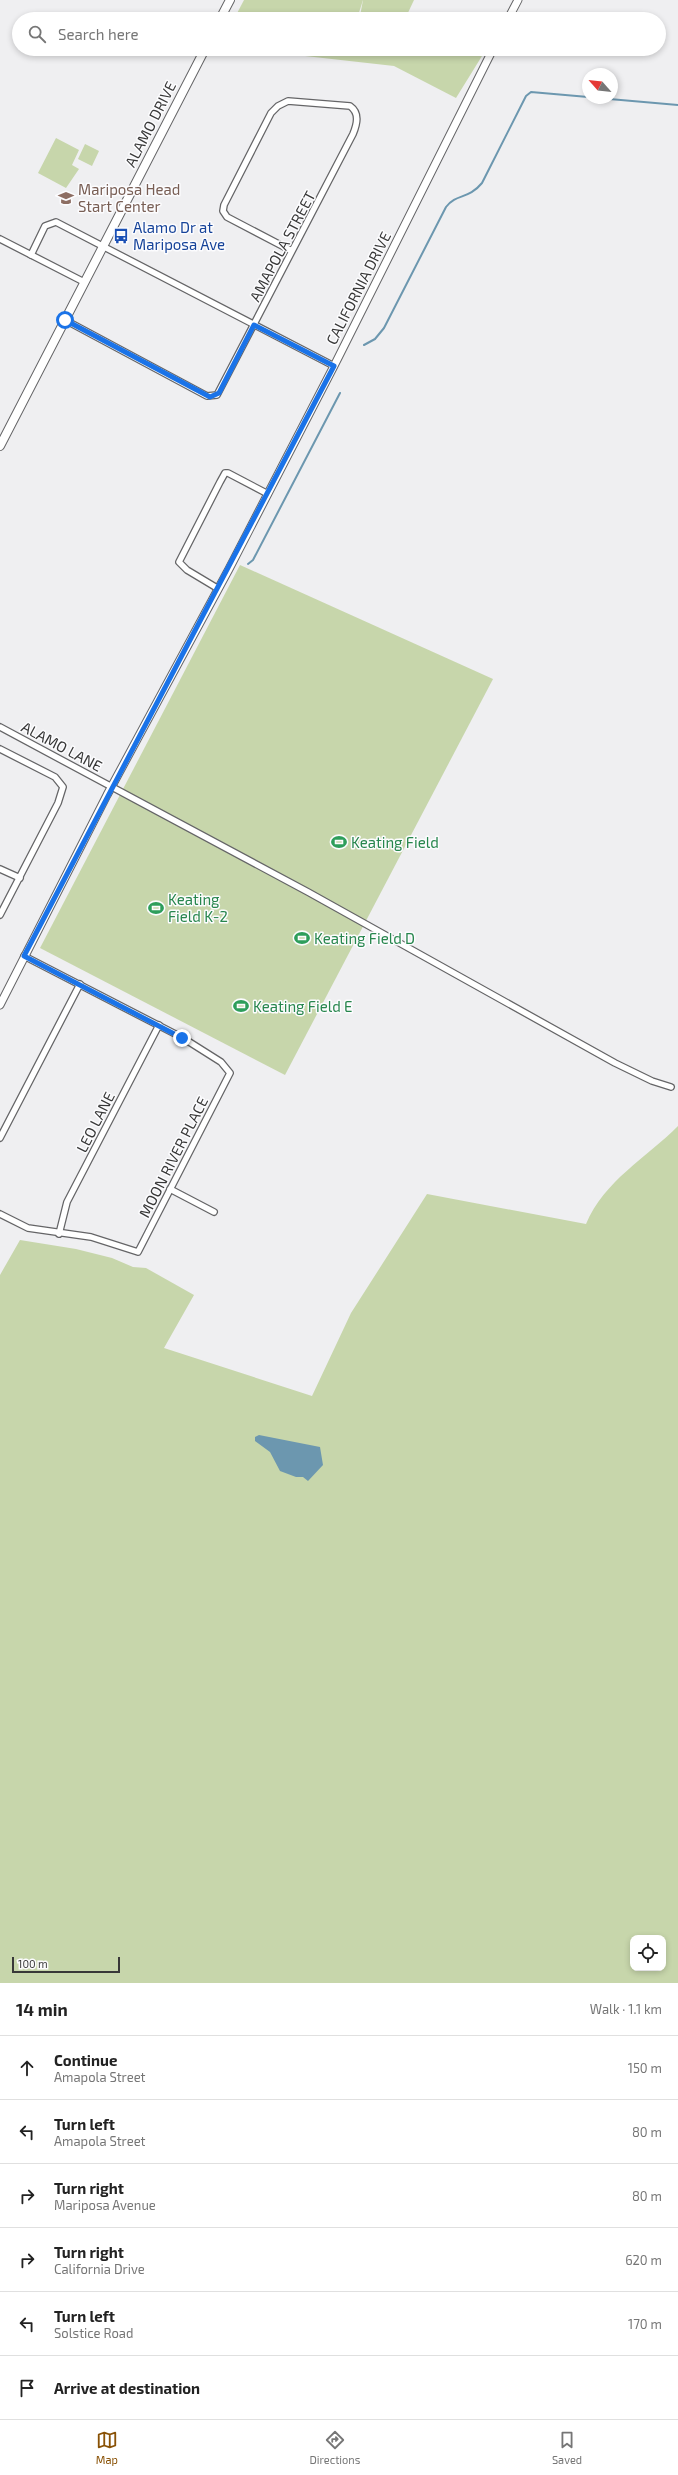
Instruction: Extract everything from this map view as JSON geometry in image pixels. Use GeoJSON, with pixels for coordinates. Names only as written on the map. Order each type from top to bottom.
{"type":"FeatureCollection","features":[{"type":"Feature","properties":{"kind":"main road"},"geometry":{"type":"LineString","coordinates":[[224,12],[230,0]]}},
{"type":"Feature","properties":{"kind":"main road","name":"ALAMO DRIVE"},"geometry":{"type":"LineString","coordinates":[[0,446],[201,56]]}},
{"type":"Feature","properties":{"kind":"street"},"geometry":{"type":"LineString","coordinates":[[512,12],[518,0]]}},
{"type":"Feature","properties":{"kind":"street","name":"CALIFORNIA DRIVE"},"geometry":{"type":"LineString","coordinates":[[0,1005],[112,786],[268,494],[489,56]]}},
{"type":"Feature","properties":{"kind":"street","name":"AMAPOLA STREET"},"geometry":{"type":"LineString","coordinates":[[65,320],[213,397],[219,393],[353,134],[356,114],[352,108],[347,106],[297,101],[278,106],[271,114],[224,204],[223,211],[227,217],[292,250]]}},
{"type":"Feature","properties":{"kind":"street"},"geometry":{"type":"LineString","coordinates":[[31,255],[45,226],[56,222],[334,366]]}},
{"type":"Feature","properties":{"kind":"street"},"geometry":{"type":"LineString","coordinates":[[0,239],[84,282]]}},
{"type":"Feature","properties":{"kind":"street"},"geometry":{"type":"LineString","coordinates":[[217,588],[187,570],[179,562],[220,482],[225,473],[228,473],[268,494]]}},
{"type":"Feature","properties":{"kind":"street","name":"ALAMO LANE"},"geometry":{"type":"LineString","coordinates":[[0,727],[308,892],[615,1063],[652,1081],[671,1087]]}},
{"type":"Feature","properties":{"kind":"street"},"geometry":{"type":"LineString","coordinates":[[0,749],[55,777],[63,787],[62,795],[0,915]]}},
{"type":"Feature","properties":{"kind":"street"},"geometry":{"type":"LineString","coordinates":[[0,869],[20,878]]}},
{"type":"Feature","properties":{"kind":"street"},"geometry":{"type":"LineString","coordinates":[[24,956],[159,1025]]}},
{"type":"Feature","properties":{"kind":"street"},"geometry":{"type":"LineString","coordinates":[[0,1138],[80,984]]}},
{"type":"Feature","properties":{"kind":"street","name":"MOON RIVER PLACE"},"geometry":{"type":"LineString","coordinates":[[59,1234],[91,1238],[138,1252],[230,1073],[221,1062],[159,1025]]}},
{"type":"Feature","properties":{"kind":"street","name":"LEO LANE"},"geometry":{"type":"LineString","coordinates":[[59,1234],[67,1202],[159,1025]]}},
{"type":"Feature","properties":{"kind":"street"},"geometry":{"type":"LineString","coordinates":[[170,1189],[214,1212]]}},
{"type":"Feature","properties":{"kind":"street"},"geometry":{"type":"LineString","coordinates":[[0,1214],[28,1228],[59,1234]]}},
{"type":"Feature","properties":{"kind":"green space"},"geometry":{"type":"Polygon","coordinates":[[[244,0],[363,0],[359,12],[238,12],[244,0]]]}},
{"type":"Feature","properties":{"kind":"green space"},"geometry":{"type":"Polygon","coordinates":[[[363,0],[414,0],[408,12],[361,12],[363,0]]]}},
{"type":"Feature","properties":{"kind":"green space"},"geometry":{"type":"Polygon","coordinates":[[[305,56],[482,56],[456,98],[394,66],[305,56]]]}},
{"type":"Feature","properties":{"kind":"green space"},"geometry":{"type":"Polygon","coordinates":[[[56,138],[79,150],[72,165],[79,169],[66,188],[38,173],[56,138]]]}},
{"type":"Feature","properties":{"kind":"green space"},"geometry":{"type":"Polygon","coordinates":[[[85,144],[99,151],[92,166],[78,159],[85,144]]]}},
{"type":"Feature","properties":{"kind":"green space"},"geometry":{"type":"Polygon","coordinates":[[[240,565],[493,679],[285,1075],[40,948],[240,565]]]}},
{"type":"Feature","properties":{"kind":"green space"},"geometry":{"type":"Polygon","coordinates":[[[678,1126],[678,1983],[0,1983],[0,1275],[20,1240],[76,1249],[112,1258],[133,1267],[146,1268],[194,1295],[164,1348],[312,1396],[351,1313],[427,1194],[586,1224],[603,1195],[627,1171],[678,1126]]]}},
{"type":"Feature","properties":{"kind":"water"},"geometry":{"type":"Polygon","coordinates":[[[259,1435],[320,1447],[323,1465],[308,1481],[303,1477],[296,1477],[280,1471],[270,1452],[255,1441],[255,1437],[259,1435]]]}},
{"type":"Feature","properties":{"kind":"waterway"},"geometry":{"type":"LineString","coordinates":[[364,345],[375,339],[384,328],[446,207],[454,200],[472,192],[482,183],[526,96],[531,92],[582,96]]}},
{"type":"Feature","properties":{"kind":"waterway"},"geometry":{"type":"LineString","coordinates":[[618,100],[678,105]]}},
{"type":"Feature","properties":{"kind":"waterway"},"geometry":{"type":"LineString","coordinates":[[248,564],[253,560],[340,393]]}},
{"type":"Feature","properties":{"kind":"place","name":"Mariposa Head Start Center"},"geometry":{"type":"Point","coordinates":[66,198]}},
{"type":"Feature","properties":{"kind":"place","name":"Alamo Dr at Mariposa Ave"},"geometry":{"type":"Point","coordinates":[121,236]}},
{"type":"Feature","properties":{"kind":"place","name":"Keating Field"},"geometry":{"type":"Point","coordinates":[339,842]}},
{"type":"Feature","properties":{"kind":"place","name":"Keating Field K-2"},"geometry":{"type":"Point","coordinates":[156,908]}},
{"type":"Feature","properties":{"kind":"place","name":"Keating Field D"},"geometry":{"type":"Point","coordinates":[302,938]}},
{"type":"Feature","properties":{"kind":"place","name":"Keating Field E"},"geometry":{"type":"Point","coordinates":[241,1006]}},
{"type":"Feature","properties":{"kind":"route"},"geometry":{"type":"LineString","coordinates":[[65,320],[210,397],[216,396],[219,393],[254,325],[334,366],[229,569],[217,588],[107,794],[24,956],[182,1038]]}}]}
